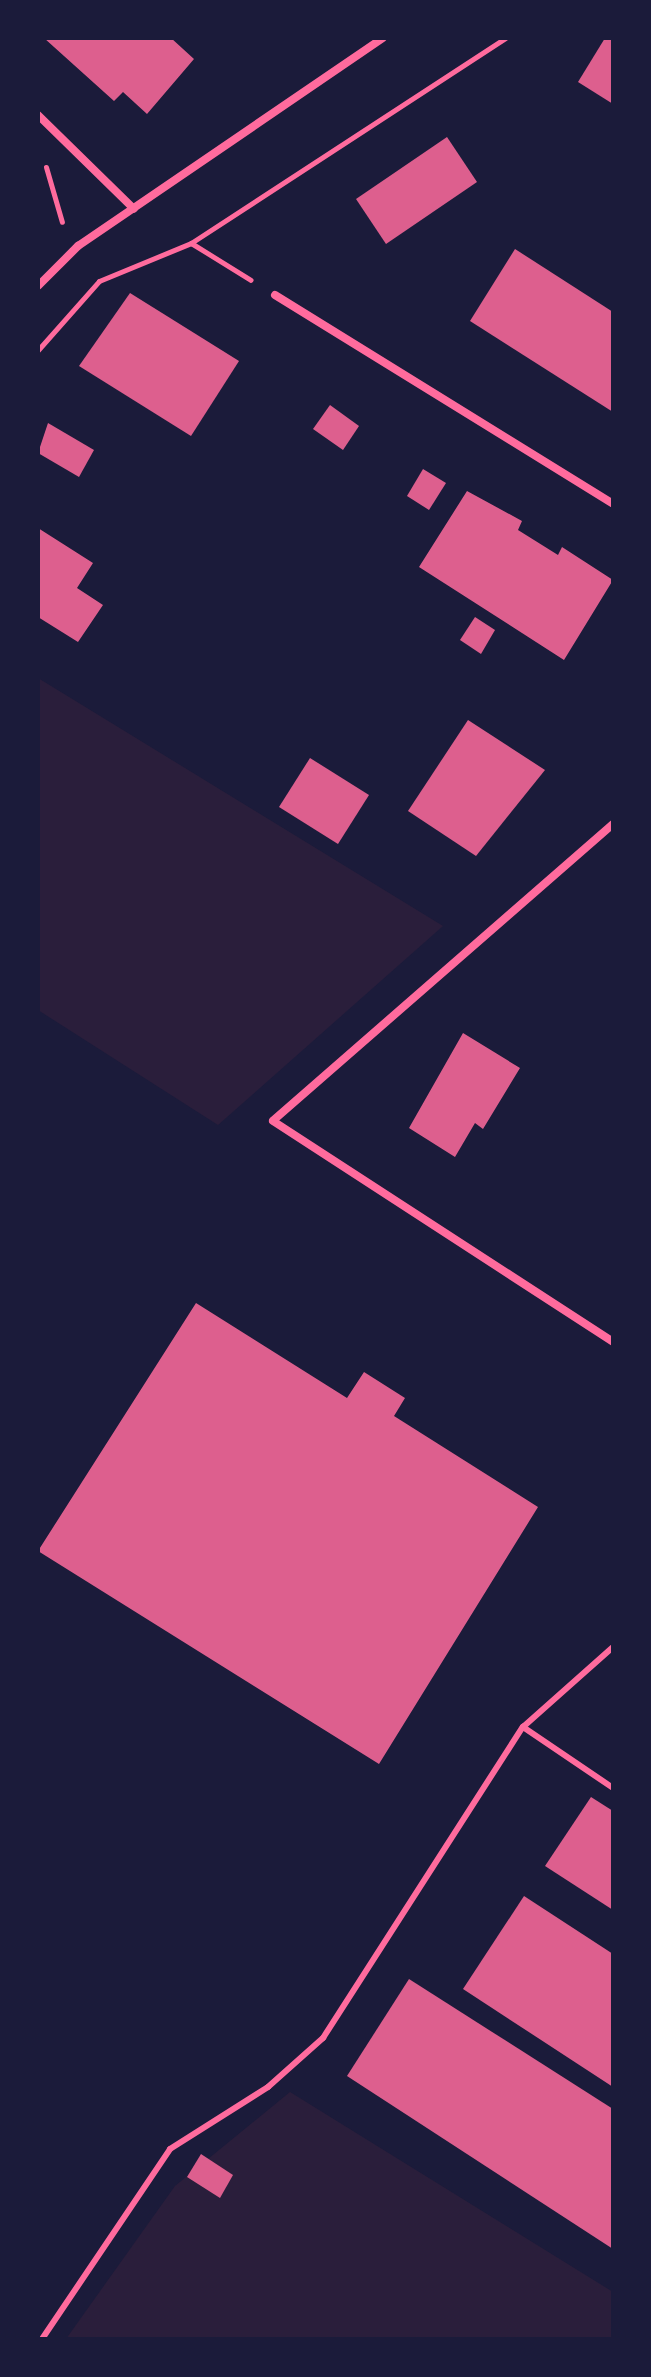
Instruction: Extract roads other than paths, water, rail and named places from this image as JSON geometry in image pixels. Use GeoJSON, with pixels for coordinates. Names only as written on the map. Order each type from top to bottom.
{"type":"FeatureCollection","features":[{"type":"Feature","properties":{"kind":"street"},"geometry":{"type":"LineString","coordinates":[[38,286],[78,246],[383,38]]}},
{"type":"Feature","properties":{"kind":"street"},"geometry":{"type":"LineString","coordinates":[[38,115],[134,209]]}},
{"type":"Feature","properties":{"kind":"street"},"geometry":{"type":"LineString","coordinates":[[275,295],[613,504]]}},
{"type":"Feature","properties":{"kind":"street"},"geometry":{"type":"LineString","coordinates":[[613,824],[273,1121],[613,1342]]}},
{"type":"Feature","properties":{"kind":"lane"},"geometry":{"type":"LineString","coordinates":[[42,2339],[170,2149],[268,2087],[323,2038],[523,1727],[613,1647]]}},
{"type":"Feature","properties":{"kind":"lane"},"geometry":{"type":"LineString","coordinates":[[523,1727],[613,1788]]}}]}
